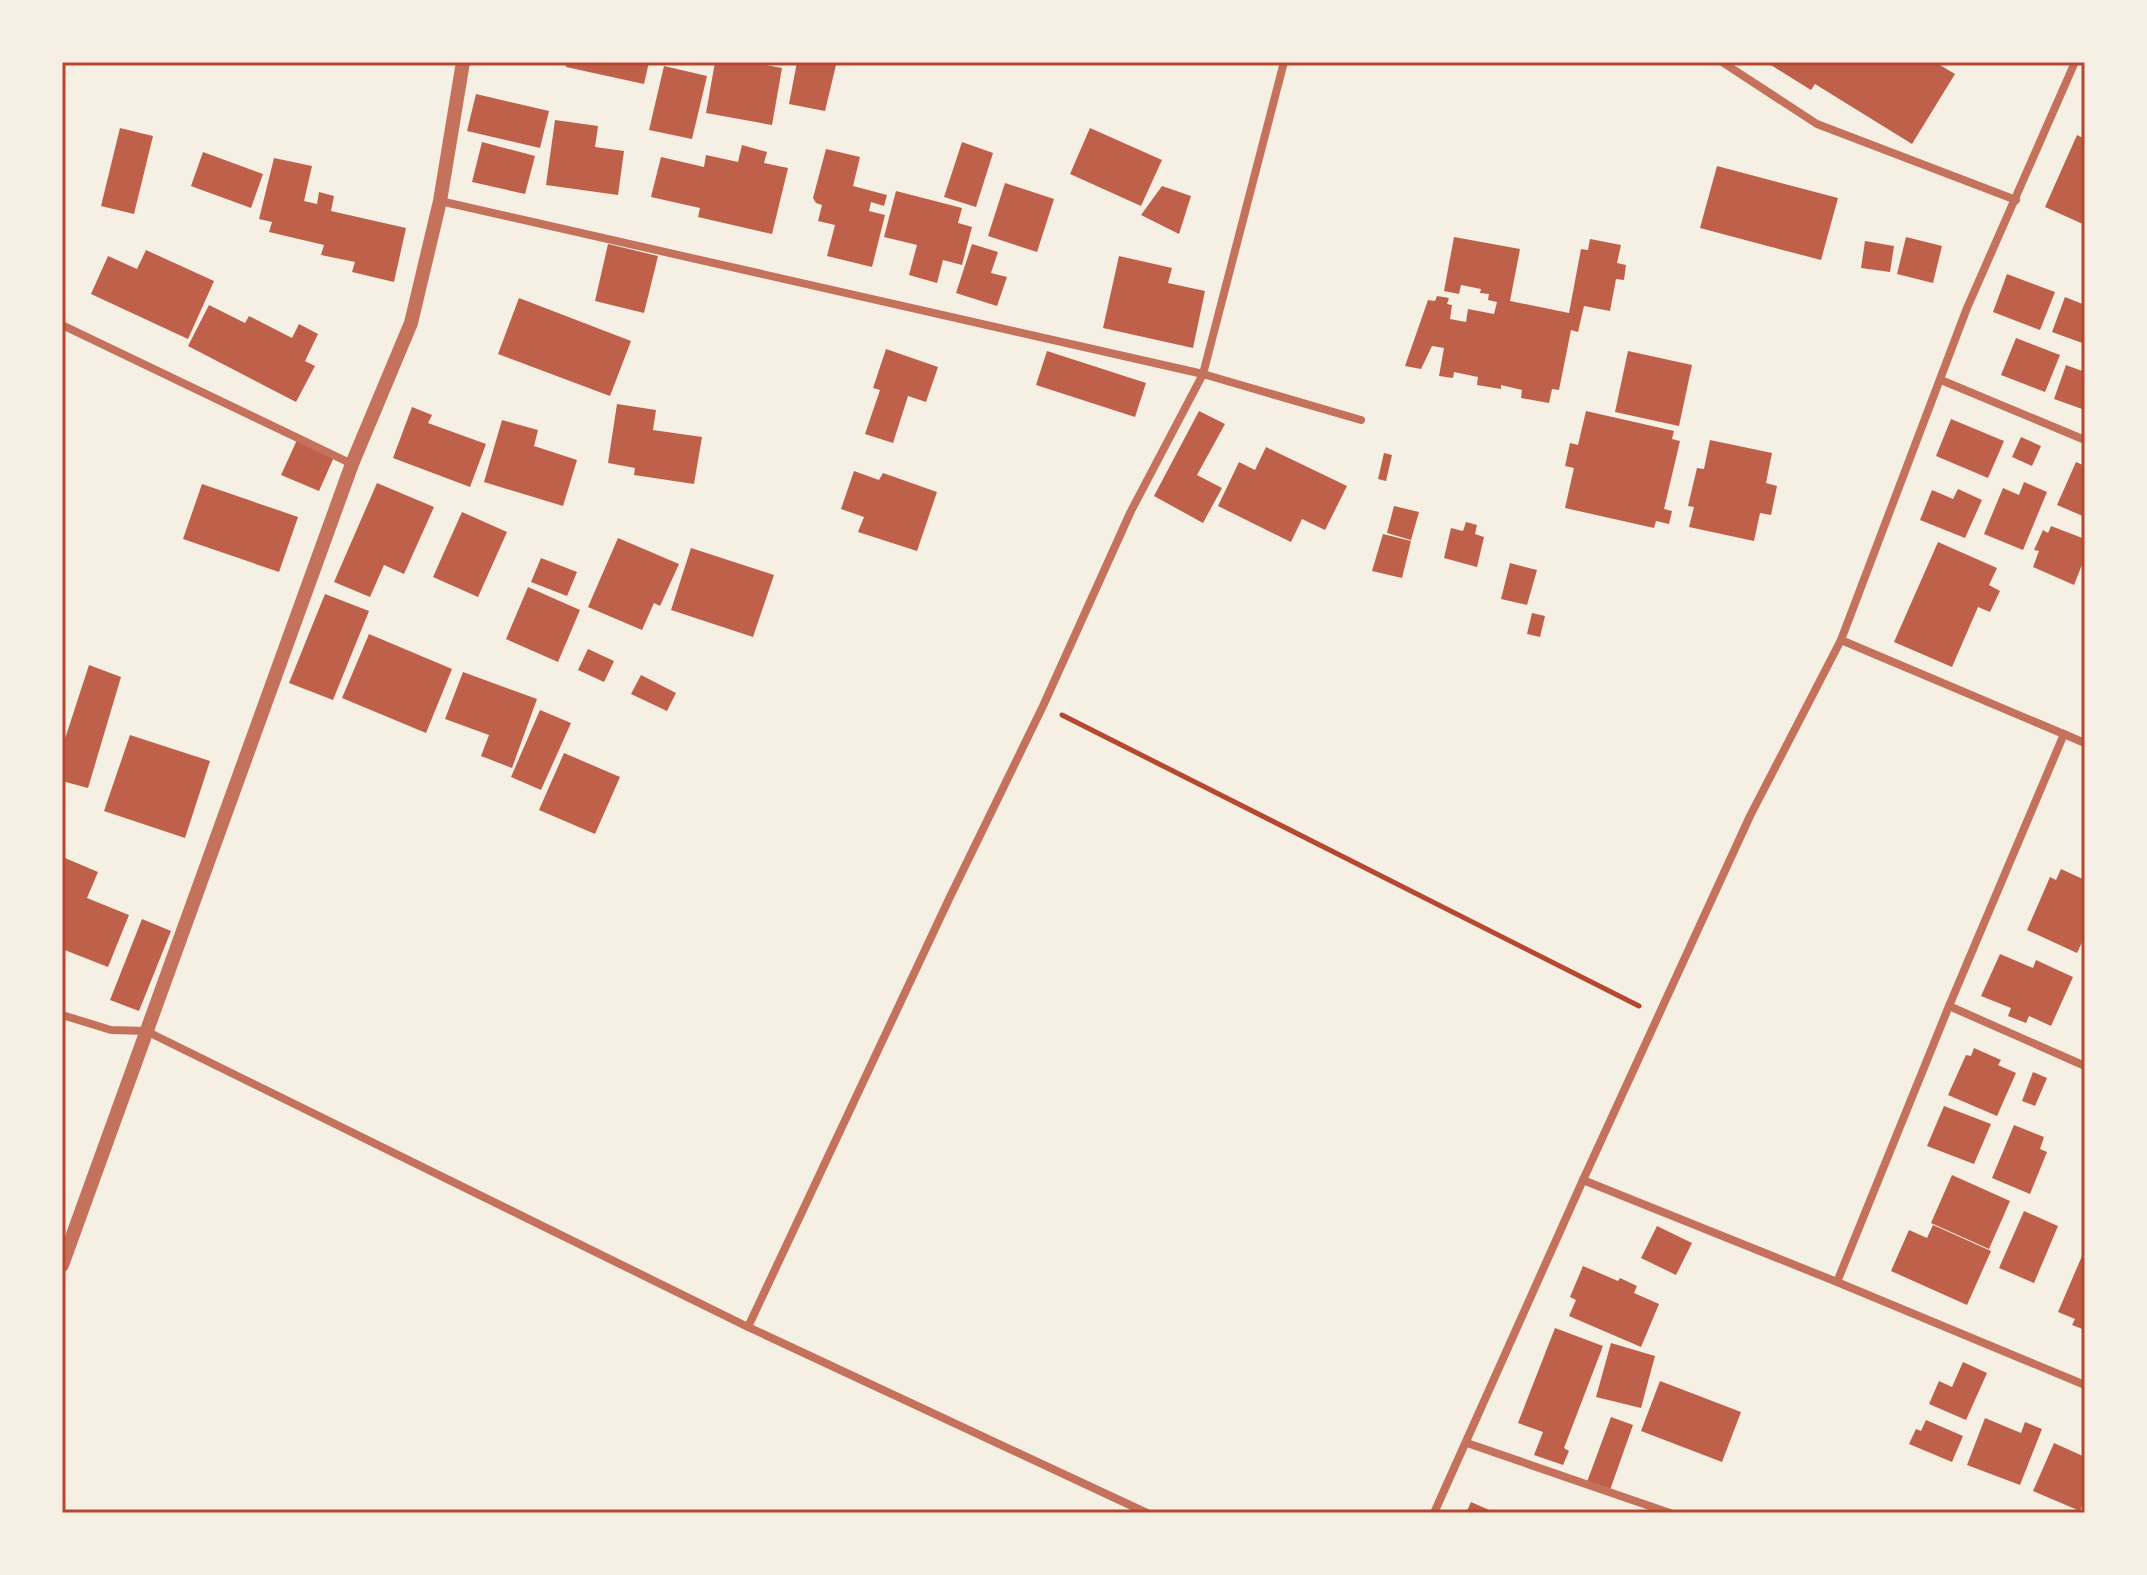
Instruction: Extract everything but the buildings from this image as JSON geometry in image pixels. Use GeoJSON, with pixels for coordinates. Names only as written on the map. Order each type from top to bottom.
{"type":"FeatureCollection","features":[{"type":"Feature","properties":{"kind":"street"},"geometry":{"type":"LineString","coordinates":[[62,1265],[352,464],[411,323],[440,201],[463,62]]}},
{"type":"Feature","properties":{"kind":"street"},"geometry":{"type":"LineString","coordinates":[[748,1327],[1043,706],[1131,511],[1203,374],[1284,62]]}},
{"type":"Feature","properties":{"kind":"street"},"geometry":{"type":"LineString","coordinates":[[1722,62],[1817,124],[2016,200]]}},
{"type":"Feature","properties":{"kind":"street"},"geometry":{"type":"LineString","coordinates":[[1434,1513],[1750,816],[1841,640],[1967,308],[2075,62]]}},
{"type":"Feature","properties":{"kind":"street"},"geometry":{"type":"LineString","coordinates":[[440,201],[1203,374],[1361,420]]}},
{"type":"Feature","properties":{"kind":"street"},"geometry":{"type":"LineString","coordinates":[[62,325],[352,464]]}},
{"type":"Feature","properties":{"kind":"street"},"geometry":{"type":"LineString","coordinates":[[1941,380],[2085,440]]}},
{"type":"Feature","properties":{"kind":"street"},"geometry":{"type":"LineString","coordinates":[[1841,640],[2085,743]]}},
{"type":"Feature","properties":{"kind":"street"},"geometry":{"type":"LineString","coordinates":[[1837,1282],[2064,734]]}},
{"type":"Feature","properties":{"kind":"street"},"geometry":{"type":"LineString","coordinates":[[1949,1006],[2085,1066]]}},
{"type":"Feature","properties":{"kind":"street"},"geometry":{"type":"LineString","coordinates":[[62,1015],[111,1030],[146,1031],[748,1327],[1147,1513]]}},
{"type":"Feature","properties":{"kind":"street"},"geometry":{"type":"LineString","coordinates":[[1583,1180],[2085,1385]]}},
{"type":"Feature","properties":{"kind":"street"},"geometry":{"type":"LineString","coordinates":[[1467,1443],[1670,1513]]}},
{"type":"Feature","properties":{"kind":"path"},"geometry":{"type":"LineString","coordinates":[[1043,706],[1658,1015]]}}]}
